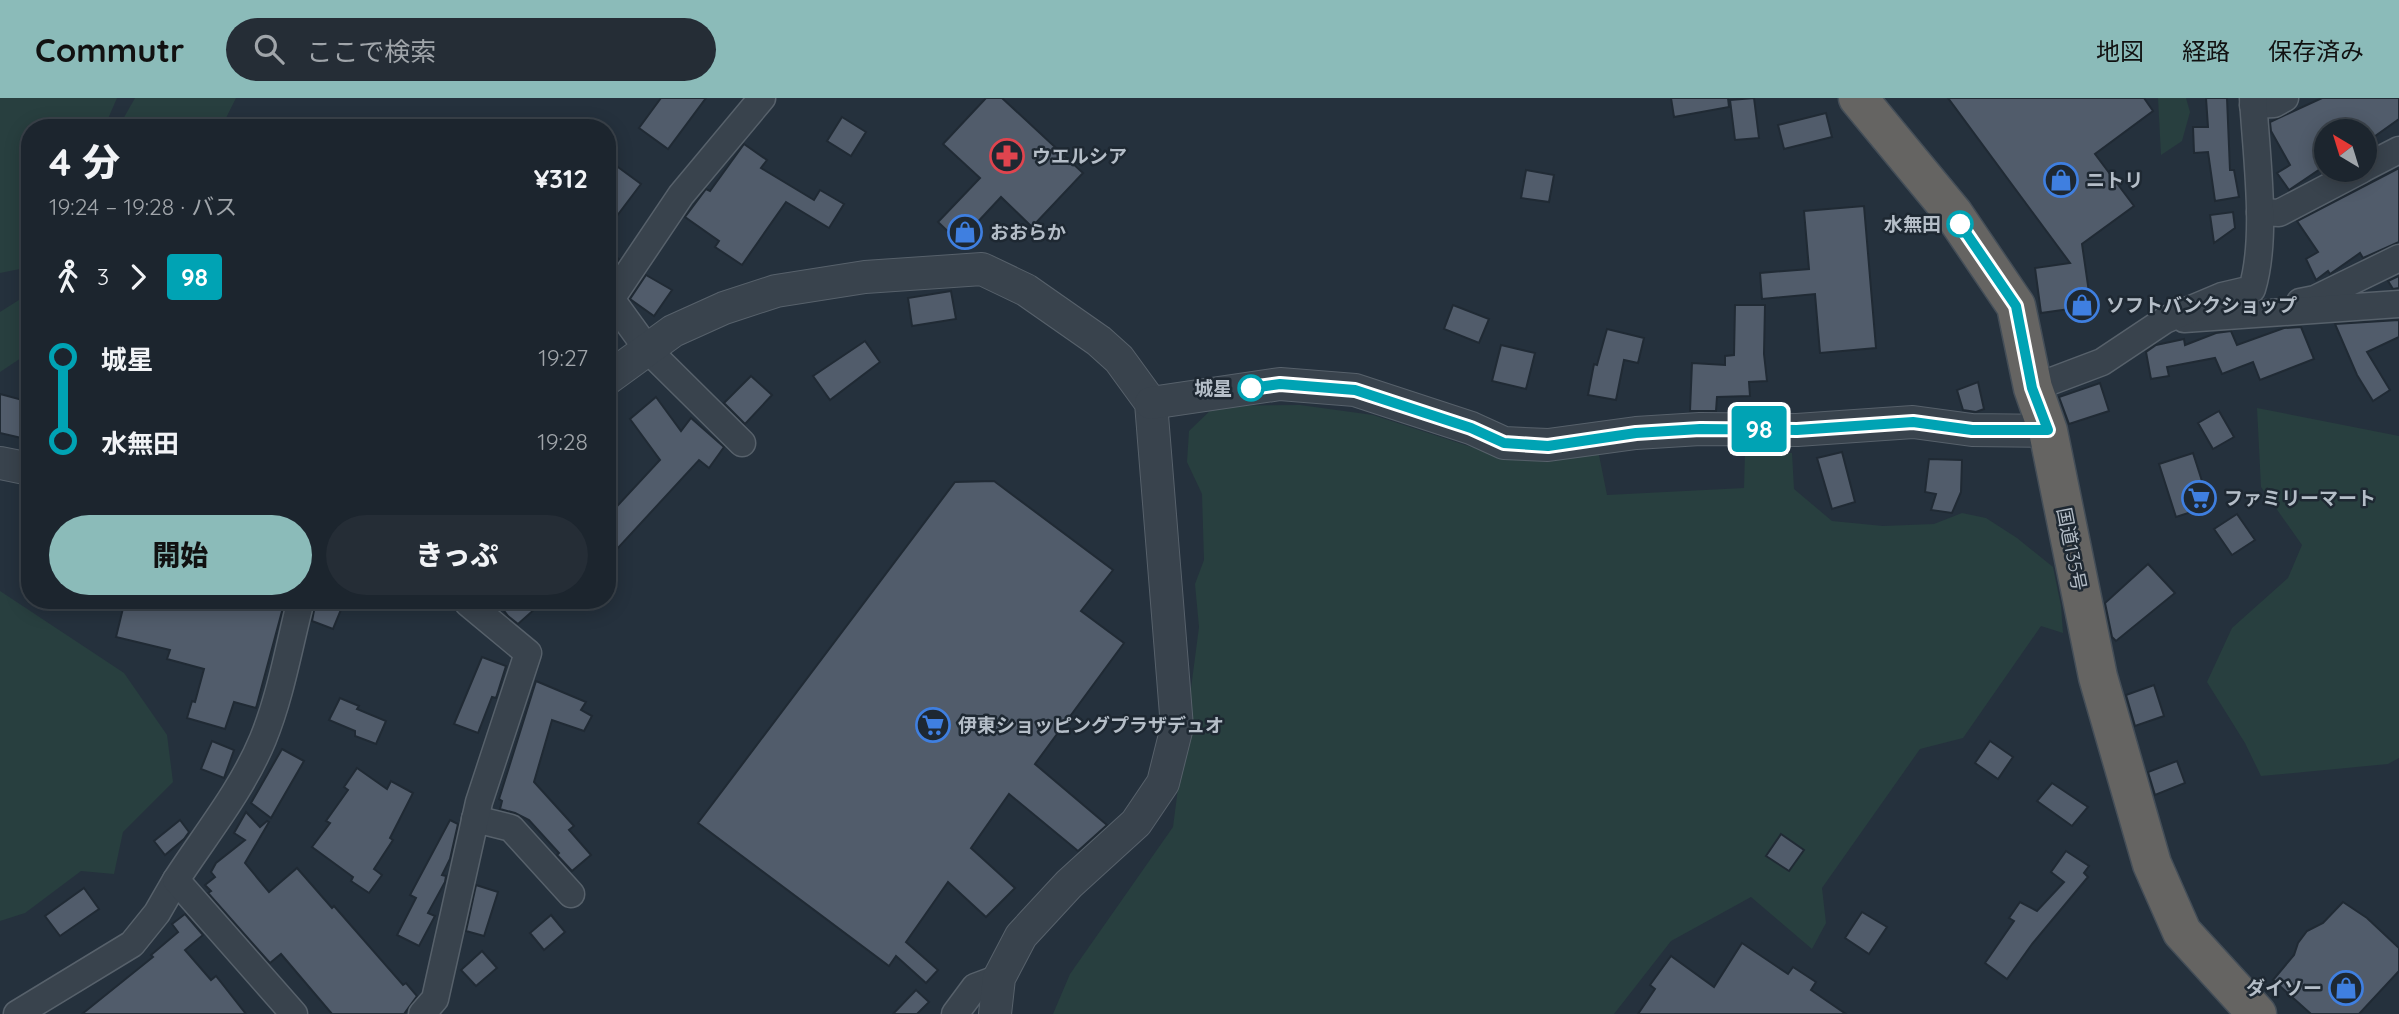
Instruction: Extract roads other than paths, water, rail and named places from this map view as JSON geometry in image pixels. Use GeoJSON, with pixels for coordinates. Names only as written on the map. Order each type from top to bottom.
{"type":"FeatureCollection","features":[{"type":"Feature","properties":{"kind":"highway","name":"国道135号"},"geometry":{"type":"LineString","coordinates":[[1858,98],[1953,213],[2016,306],[2032,388],[2048,430],[2098,677],[2152,864],[2182,932],[2257,1014]]}},
{"type":"Feature","properties":{"kind":"street"},"geometry":{"type":"LineString","coordinates":[[616,292],[681,195],[762,98]]}},
{"type":"Feature","properties":{"kind":"street"},"geometry":{"type":"LineString","coordinates":[[2252,289],[2256,276],[2260,212],[2253,102],[2274,104],[2286,98]]}},
{"type":"Feature","properties":{"kind":"street"},"geometry":{"type":"LineString","coordinates":[[2377,162],[2399,150]]}},
{"type":"Feature","properties":{"kind":"street"},"geometry":{"type":"LineString","coordinates":[[2260,212],[2279,213],[2338,182]]}},
{"type":"Feature","properties":{"kind":"street"},"geometry":{"type":"LineString","coordinates":[[2032,388],[2102,362],[2165,320],[2222,296],[2252,289],[2290,303],[2315,299],[2399,258]]}},
{"type":"Feature","properties":{"kind":"street"},"geometry":{"type":"LineString","coordinates":[[616,372],[674,331],[724,308],[776,291],[865,277],[982,269],[1026,290],[1099,341],[1119,359],[1151,403],[1177,727],[1163,783],[1136,823],[1069,884],[1021,936],[999,978],[996,1014]]}},
{"type":"Feature","properties":{"kind":"street"},"geometry":{"type":"LineString","coordinates":[[2165,320],[2399,304]]}},
{"type":"Feature","properties":{"kind":"street"},"geometry":{"type":"LineString","coordinates":[[616,306],[648,349],[742,443]]}},
{"type":"Feature","properties":{"kind":"street"},"geometry":{"type":"LineString","coordinates":[[1151,403],[1280,384],[1355,390],[1471,428],[1504,443],[1548,446],[1636,433],[1700,429],[1797,430],[1913,422],[1972,430],[2048,430]]}},
{"type":"Feature","properties":{"kind":"street"},"geometry":{"type":"LineString","coordinates":[[0,463],[21,467]]}},
{"type":"Feature","properties":{"kind":"street"},"geometry":{"type":"LineString","coordinates":[[17,1014],[132,944],[157,913],[248,771],[263,739],[275,704],[299,609]]}},
{"type":"Feature","properties":{"kind":"street"},"geometry":{"type":"LineString","coordinates":[[422,1014],[435,999],[475,819],[528,653],[475,609]]}},
{"type":"Feature","properties":{"kind":"street"},"geometry":{"type":"LineString","coordinates":[[475,819],[511,828],[571,894]]}},
{"type":"Feature","properties":{"kind":"street"},"geometry":{"type":"LineString","coordinates":[[176,880],[294,1014]]}},
{"type":"Feature","properties":{"kind":"street"},"geometry":{"type":"LineString","coordinates":[[955,1014],[975,987],[999,978]]}},
{"type":"Feature","properties":{"kind":"place","name":"ウエルシア"},"geometry":{"type":"Point","coordinates":[1007,156]}},
{"type":"Feature","properties":{"kind":"place","name":"ニトリ"},"geometry":{"type":"Point","coordinates":[2061,180]}},
{"type":"Feature","properties":{"kind":"place","name":"水無田"},"geometry":{"type":"Point","coordinates":[1960,224]}},
{"type":"Feature","properties":{"kind":"place","name":"おおらか"},"geometry":{"type":"Point","coordinates":[965,232]}},
{"type":"Feature","properties":{"kind":"place","name":"ソフトバンクショップ"},"geometry":{"type":"Point","coordinates":[2082,305]}},
{"type":"Feature","properties":{"kind":"place","name":"城星"},"geometry":{"type":"Point","coordinates":[1251,388]}},
{"type":"Feature","properties":{"kind":"place","name":"ファミリーマート"},"geometry":{"type":"Point","coordinates":[2199,498]}},
{"type":"Feature","properties":{"kind":"place","name":"伊東ショッピングプラザデュオ"},"geometry":{"type":"Point","coordinates":[933,725]}},
{"type":"Feature","properties":{"kind":"place","name":"ダイソー"},"geometry":{"type":"Point","coordinates":[2346,988]}}]}
